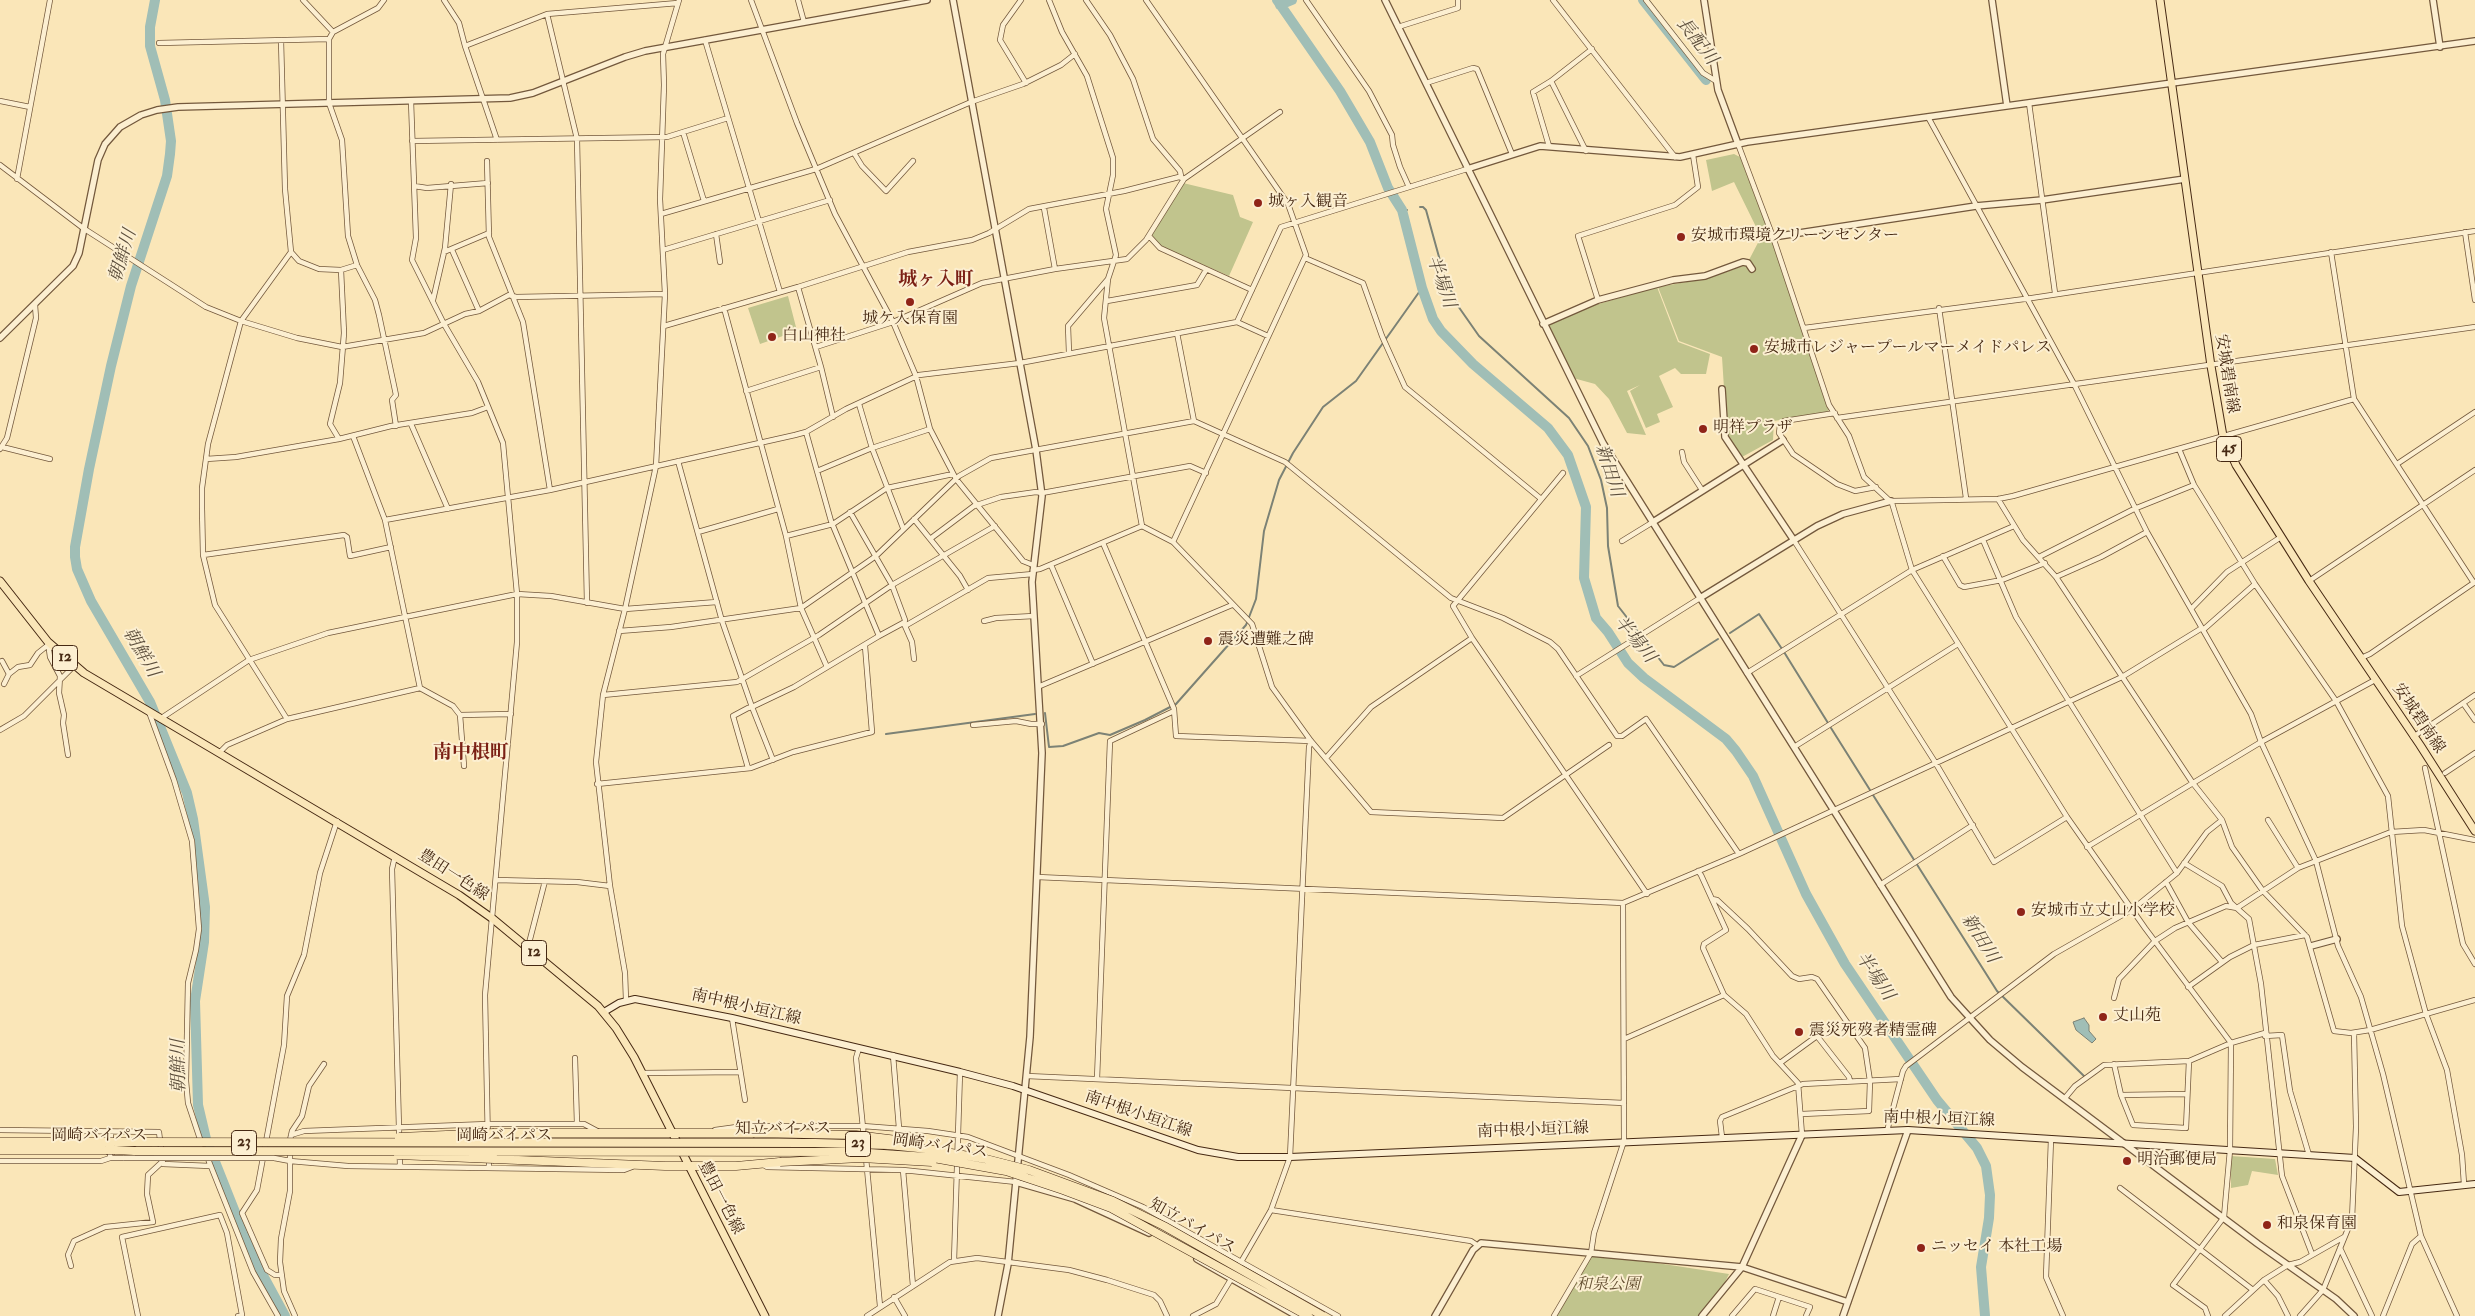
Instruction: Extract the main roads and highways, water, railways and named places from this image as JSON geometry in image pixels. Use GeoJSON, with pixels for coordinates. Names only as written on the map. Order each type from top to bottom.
{"type":"FeatureCollection","features":[{"type":"Feature","properties":{"kind":"highway","name":"23"},"geometry":{"type":"LineString","coordinates":[[354,1142],[396,1137],[494,1133],[652,1134],[671,1131],[870,1136],[986,1155],[1029,1170]]}},
{"type":"Feature","properties":{"kind":"highway","name":"岡崎バイパス"},"geometry":{"type":"LineString","coordinates":[[0,1142],[134,1146],[354,1142]]}},
{"type":"Feature","properties":{"kind":"highway","name":"知立バイパス"},"geometry":{"type":"LineString","coordinates":[[354,1142],[888,1145],[965,1155],[1029,1170],[1088,1191],[1137,1212],[1323,1316]]}},
{"type":"Feature","properties":{"kind":"highway","name":"岡崎バイパス"},"geometry":{"type":"LineString","coordinates":[[0,1150],[105,1146]]}},
{"type":"Feature","properties":{"kind":"highway","name":"岡崎バイパス"},"geometry":{"type":"LineString","coordinates":[[134,1146],[318,1150],[881,1152],[928,1157],[1006,1171]]}},
{"type":"Feature","properties":{"kind":"highway","name":"23"},"geometry":{"type":"LineString","coordinates":[[318,1150],[688,1166],[861,1158],[929,1162],[1006,1171]]}},
{"type":"Feature","properties":{"kind":"highway","name":"知立バイパス"},"geometry":{"type":"LineString","coordinates":[[1006,1171],[1111,1208],[1308,1316]]}},
{"type":"Feature","properties":{"kind":"main road","name":"安城碧南線"},"geometry":{"type":"LineString","coordinates":[[2160,0],[2197,271],[2223,436],[2236,465],[2281,537],[2475,831]]}},
{"type":"Feature","properties":{"kind":"main road","name":"豊田一色線"},"geometry":{"type":"LineString","coordinates":[[0,581],[48,643],[74,666],[150,713],[460,895],[528,947],[604,1012],[624,1041],[642,1073],[765,1316]]}},
{"type":"Feature","properties":{"kind":"main road","name":"南中根小垣江線"},"geometry":{"type":"LineString","coordinates":[[604,1012],[626,1000],[657,1002],[732,1018],[960,1072],[1026,1091],[1211,1153],[1238,1157],[1290,1157],[1908,1130],[2355,1158],[2399,1192],[2475,1184]]}},
{"type":"Feature","properties":{"kind":"water"},"geometry":{"type":"Polygon","coordinates":[[[2084,1018],[2089,1025],[2089,1031],[2096,1039],[2092,1043],[2076,1030],[2073,1022],[2084,1018]]]}},
{"type":"Feature","properties":{"kind":"waterway","name":"朝鮮川"},"geometry":{"type":"LineString","coordinates":[[155,0],[150,27],[150,46],[165,100],[171,141],[167,176],[131,286],[111,366],[89,469],[75,547],[75,557],[77,569],[91,601],[150,702],[187,793],[193,819],[205,907],[204,942],[195,1001],[198,1105],[206,1139],[235,1212],[260,1270],[285,1316]]}},
{"type":"Feature","properties":{"kind":"waterway","name":"半場川"},"geometry":{"type":"LineString","coordinates":[[1277,0],[1340,91],[1370,142],[1388,188],[1402,210],[1422,288],[1433,319],[1441,331],[1473,364],[1548,428],[1568,455],[1586,507],[1584,578],[1596,618],[1608,632],[1628,663],[1644,678],[1726,739],[1736,751],[1753,776],[1806,894],[1845,964],[1937,1100],[1977,1148],[1986,1166],[1990,1195],[1989,1218],[1981,1267],[1985,1316]]}},
{"type":"Feature","properties":{"kind":"waterway","name":"長配川"},"geometry":{"type":"LineString","coordinates":[[1280,5],[1292,0]]}},
{"type":"Feature","properties":{"kind":"waterway","name":"長配川"},"geometry":{"type":"LineString","coordinates":[[1643,0],[1706,80]]}},
{"type":"Feature","properties":{"kind":"waterway","name":"新田川"},"geometry":{"type":"LineString","coordinates":[[1420,207],[1426,210],[1444,275],[1458,306],[1479,336],[1569,418],[1588,446],[1601,480],[1607,508],[1608,546],[1618,606],[1664,665],[1674,667],[1718,639]]}},
{"type":"Feature","properties":{"kind":"waterway","name":"新田川"},"geometry":{"type":"LineString","coordinates":[[1402,210],[1407,210]]}},
{"type":"Feature","properties":{"kind":"waterway"},"geometry":{"type":"LineString","coordinates":[[1045,713],[1049,747],[1063,746],[1099,733],[1110,735],[1176,704],[1246,625],[1256,599],[1264,531],[1279,480],[1293,453],[1323,407],[1356,381],[1422,288]]}},
{"type":"Feature","properties":{"kind":"waterway","name":"新田川"},"geometry":{"type":"LineString","coordinates":[[1730,633],[1759,614],[1782,649]]}},
{"type":"Feature","properties":{"kind":"waterway","name":"新田川"},"geometry":{"type":"LineString","coordinates":[[1784,652],[1828,723]]}},
{"type":"Feature","properties":{"kind":"waterway"},"geometry":{"type":"LineString","coordinates":[[886,734],[1035,714]]}},
{"type":"Feature","properties":{"kind":"waterway","name":"新田川"},"geometry":{"type":"LineString","coordinates":[[1831,728],[1870,790]]}},
{"type":"Feature","properties":{"kind":"waterway","name":"新田川"},"geometry":{"type":"LineString","coordinates":[[1873,795],[1997,991],[2086,1078]]}},
{"type":"Feature","properties":{"kind":"place","name":"城ヶ入観音"},"geometry":{"type":"Point","coordinates":[1258,203]}},
{"type":"Feature","properties":{"kind":"place","name":"安城市環境クリーンセンター"},"geometry":{"type":"Point","coordinates":[1681,237]}},
{"type":"Feature","properties":{"kind":"place","name":"城ケ入保育園"},"geometry":{"type":"Point","coordinates":[910,302]}},
{"type":"Feature","properties":{"kind":"place","name":"白山神社"},"geometry":{"type":"Point","coordinates":[772,337]}},
{"type":"Feature","properties":{"kind":"place","name":"安城市レジャープールマーメイドパレス"},"geometry":{"type":"Point","coordinates":[1754,349]}},
{"type":"Feature","properties":{"kind":"place","name":"明祥プラザ"},"geometry":{"type":"Point","coordinates":[1703,429]}},
{"type":"Feature","properties":{"kind":"place","name":"震災遭難之碑"},"geometry":{"type":"Point","coordinates":[1208,641]}},
{"type":"Feature","properties":{"kind":"place","name":"安城市立丈山小学校"},"geometry":{"type":"Point","coordinates":[2021,912]}},
{"type":"Feature","properties":{"kind":"place","name":"丈山苑"},"geometry":{"type":"Point","coordinates":[2103,1017]}},
{"type":"Feature","properties":{"kind":"place","name":"震災死歿者精霊碑"},"geometry":{"type":"Point","coordinates":[1799,1032]}},
{"type":"Feature","properties":{"kind":"place","name":"明治郵便局"},"geometry":{"type":"Point","coordinates":[2127,1161]}},
{"type":"Feature","properties":{"kind":"place","name":"和泉保育園"},"geometry":{"type":"Point","coordinates":[2267,1225]}},
{"type":"Feature","properties":{"kind":"place","name":"ニッセイ 本社工場"},"geometry":{"type":"Point","coordinates":[1921,1248]}},
{"type":"Feature","properties":{"kind":"district","name":"城ヶ入町"},"geometry":{"type":"Point","coordinates":[936,281]}},
{"type":"Feature","properties":{"kind":"district","name":"南中根町"},"geometry":{"type":"Point","coordinates":[471,754]}},
{"type":"Feature","properties":{"kind":"park label","name":"和泉公園"},"geometry":{"type":"Point","coordinates":[1608,1286]}}]}
